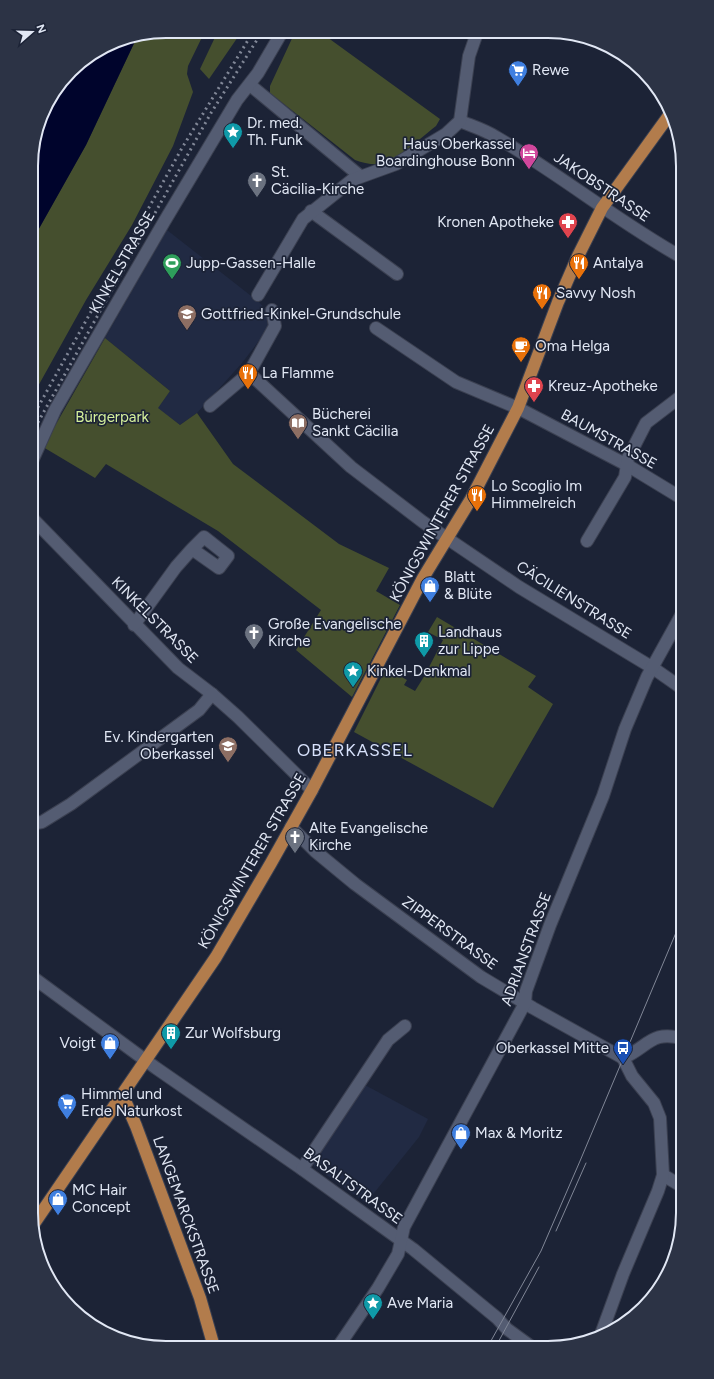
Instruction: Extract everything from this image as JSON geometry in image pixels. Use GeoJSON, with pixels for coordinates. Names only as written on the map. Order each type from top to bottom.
{"type":"FeatureCollection","features":[{"type":"Feature","properties":{"kind":"main road","name":"KÖNIGSWINTERER STRASSE"},"geometry":{"type":"LineString","coordinates":[[38,1217],[86,1145],[123,1096],[226,941],[312,790],[404,612],[434,557],[448,538],[471,499],[518,408],[558,302],[578,256],[602,208],[667,119]]}},
{"type":"Feature","properties":{"kind":"main road","name":"LANGEMARCKSTRASSE"},"geometry":{"type":"LineString","coordinates":[[123,1096],[136,1126],[200,1298],[212,1341]]}},
{"type":"Feature","properties":{"kind":"street","name":"KINKELSTRASSE"},"geometry":{"type":"LineString","coordinates":[[38,448],[55,410],[164,222],[237,100],[250,85],[278,38]]}},
{"type":"Feature","properties":{"kind":"street"},"geometry":{"type":"LineString","coordinates":[[258,296],[303,219],[311,211],[352,180],[360,176],[387,169],[446,134],[460,121],[469,56],[475,38]]}},
{"type":"Feature","properties":{"kind":"street"},"geometry":{"type":"LineString","coordinates":[[250,85],[360,176]]}},
{"type":"Feature","properties":{"kind":"street","name":"JAKOBSTRASSE"},"geometry":{"type":"LineString","coordinates":[[460,121],[494,136],[533,160],[602,208],[676,254]]}},
{"type":"Feature","properties":{"kind":"street"},"geometry":{"type":"LineString","coordinates":[[311,211],[398,274]]}},
{"type":"Feature","properties":{"kind":"street"},"geometry":{"type":"LineString","coordinates":[[210,406],[249,373],[274,326],[272,310]]}},
{"type":"Feature","properties":{"kind":"street","name":"BAUMSTRASSE"},"geometry":{"type":"LineString","coordinates":[[376,328],[456,382],[518,408],[627,466],[676,495]]}},
{"type":"Feature","properties":{"kind":"street","name":"CÄCILIENSTRASSE"},"geometry":{"type":"LineString","coordinates":[[249,373],[351,467],[448,538],[519,587],[653,668],[676,684]]}},
{"type":"Feature","properties":{"kind":"street"},"geometry":{"type":"LineString","coordinates":[[587,541],[625,477],[628,458],[646,423],[676,400]]}},
{"type":"Feature","properties":{"kind":"street","name":"KINKELSTRASSE"},"geometry":{"type":"LineString","coordinates":[[38,524],[101,588],[134,625],[178,668],[212,694],[238,717],[312,790]]}},
{"type":"Feature","properties":{"kind":"street"},"geometry":{"type":"LineString","coordinates":[[134,625],[176,567],[192,549]]}},
{"type":"Feature","properties":{"kind":"street","name":"ADRIANSTRASSE"},"geometry":{"type":"LineString","coordinates":[[342,1341],[398,1254],[404,1227],[526,1003],[526,991],[550,925],[603,796],[625,729],[647,677],[676,625]]}},
{"type":"Feature","properties":{"kind":"street"},"geometry":{"type":"LineString","coordinates":[[38,823],[42,822],[71,804],[199,710],[212,694]]}},
{"type":"Feature","properties":{"kind":"street","name":"ZIPPERSTRASSE"},"geometry":{"type":"LineString","coordinates":[[291,827],[315,851],[355,884],[481,977],[623,1058]]}},
{"type":"Feature","properties":{"kind":"street","name":"BASALTSTRASSE"},"geometry":{"type":"LineString","coordinates":[[38,981],[146,1061],[302,1169],[413,1249],[524,1341]]}},
{"type":"Feature","properties":{"kind":"street"},"geometry":{"type":"LineString","coordinates":[[302,1169],[388,1040],[406,1026]]}},
{"type":"Feature","properties":{"kind":"street"},"geometry":{"type":"LineString","coordinates":[[602,1329],[608,1311],[658,1191],[663,1174],[660,1118],[654,1103],[632,1076],[623,1058],[631,1055],[652,1038],[676,1038]]}},
{"type":"Feature","properties":{"kind":"street"},"geometry":{"type":"LineString","coordinates":[[663,1174],[676,1182]]}},
{"type":"Feature","properties":{"kind":"shaded area"},"geometry":{"type":"Polygon","coordinates":[[[135,42],[86,145],[38,230],[39,149],[42,133],[51,109],[64,88],[81,70],[109,51],[135,42]]]}},
{"type":"Feature","properties":{"kind":"shaded area","name":"Gottfried-Kinkel-Grundschule"},"geometry":{"type":"Polygon","coordinates":[[[167,230],[259,302],[268,312],[271,325],[242,363],[197,413],[180,425],[157,408],[170,391],[105,338],[167,230]]]}},
{"type":"Feature","properties":{"kind":"shaded area"},"geometry":{"type":"Polygon","coordinates":[[[365,1085],[428,1119],[419,1137],[366,1203],[314,1166],[313,1162],[365,1085]]]}},
{"type":"Feature","properties":{"kind":"green space"},"geometry":{"type":"Polygon","coordinates":[[[166,38],[202,38],[188,66],[187,74],[193,92],[173,146],[132,225],[86,300],[38,386],[38,230],[86,145],[135,42],[166,38]]]}},
{"type":"Feature","properties":{"kind":"green space"},"geometry":{"type":"Polygon","coordinates":[[[215,38],[237,38],[209,79],[200,69],[215,38]]]}},
{"type":"Feature","properties":{"kind":"green space"},"geometry":{"type":"Polygon","coordinates":[[[292,38],[328,38],[440,119],[436,126],[394,158],[380,164],[364,163],[355,160],[270,93],[270,86],[292,38]]]}},
{"type":"Feature","properties":{"kind":"green space","name":"Bürgerpark"},"geometry":{"type":"Polygon","coordinates":[[[105,338],[170,391],[158,408],[180,425],[197,413],[233,464],[339,544],[389,568],[376,591],[400,605],[352,697],[296,650],[321,610],[218,531],[106,464],[95,478],[43,447],[105,338]]]}},
{"type":"Feature","properties":{"kind":"green space"},"geometry":{"type":"Polygon","coordinates":[[[437,617],[536,676],[528,687],[553,704],[493,808],[354,732],[386,668],[407,680],[404,685],[415,691],[425,675],[428,675],[427,671],[443,640],[428,632],[437,617]]]}},
{"type":"Feature","properties":{"kind":"tram line"},"geometry":{"type":"LineString","coordinates":[[491,1341],[541,1251],[676,933]]}},
{"type":"Feature","properties":{"kind":"tram line"},"geometry":{"type":"LineString","coordinates":[[556,1231],[586,1163]]}},
{"type":"Feature","properties":{"kind":"tram line"},"geometry":{"type":"LineString","coordinates":[[499,1341],[539,1267]]}},
{"type":"Feature","properties":{"kind":"railway"},"geometry":{"type":"LineString","coordinates":[[38,407],[182,148],[249,38]]}},
{"type":"Feature","properties":{"kind":"railway"},"geometry":{"type":"LineString","coordinates":[[38,422],[211,113],[258,38]]}},
{"type":"Feature","properties":{"kind":"place","name":"Rewe"},"geometry":{"type":"Point","coordinates":[518,87]}},
{"type":"Feature","properties":{"kind":"place","name":"Dr. med. Th. Funk"},"geometry":{"type":"Point","coordinates":[233,149]}},
{"type":"Feature","properties":{"kind":"place","name":"Haus Oberkassel Boardinghouse Bonn"},"geometry":{"type":"Point","coordinates":[529,170]}},
{"type":"Feature","properties":{"kind":"place","name":"St. Cäcilia-Kirche"},"geometry":{"type":"Point","coordinates":[257,198]}},
{"type":"Feature","properties":{"kind":"place","name":"Kronen Apotheke"},"geometry":{"type":"Point","coordinates":[568,239]}},
{"type":"Feature","properties":{"kind":"place","name":"Jupp-Gassen-Halle"},"geometry":{"type":"Point","coordinates":[172,280]}},
{"type":"Feature","properties":{"kind":"place","name":"Antalya"},"geometry":{"type":"Point","coordinates":[579,280]}},
{"type":"Feature","properties":{"kind":"place","name":"Savvy Nosh"},"geometry":{"type":"Point","coordinates":[542,310]}},
{"type":"Feature","properties":{"kind":"place","name":"Gottfried-Kinkel-Grundschule"},"geometry":{"type":"Point","coordinates":[187,331]}},
{"type":"Feature","properties":{"kind":"place","name":"Oma Helga"},"geometry":{"type":"Point","coordinates":[521,363]}},
{"type":"Feature","properties":{"kind":"place","name":"La Flamme"},"geometry":{"type":"Point","coordinates":[248,390]}},
{"type":"Feature","properties":{"kind":"place","name":"Kreuz-Apotheke"},"geometry":{"type":"Point","coordinates":[534,403]}},
{"type":"Feature","properties":{"kind":"place","name":"Bücherei Sankt Cäcilia"},"geometry":{"type":"Point","coordinates":[298,440]}},
{"type":"Feature","properties":{"kind":"place","name":"Lo Scoglio Im Himmelreich"},"geometry":{"type":"Point","coordinates":[477,512]}},
{"type":"Feature","properties":{"kind":"place","name":"Blatt & Blüte"},"geometry":{"type":"Point","coordinates":[430,603]}},
{"type":"Feature","properties":{"kind":"place","name":"Große Evangelische Kirche"},"geometry":{"type":"Point","coordinates":[254,650]}},
{"type":"Feature","properties":{"kind":"place","name":"Landhaus zur Lippe"},"geometry":{"type":"Point","coordinates":[424,658]}},
{"type":"Feature","properties":{"kind":"place","name":"Kinkel-Denkmal"},"geometry":{"type":"Point","coordinates":[353,688]}},
{"type":"Feature","properties":{"kind":"place","name":"Ev. Kindergarten Oberkassel"},"geometry":{"type":"Point","coordinates":[228,763]}},
{"type":"Feature","properties":{"kind":"place","name":"Alte Evangelische Kirche"},"geometry":{"type":"Point","coordinates":[295,854]}},
{"type":"Feature","properties":{"kind":"place","name":"Zur Wolfsburg"},"geometry":{"type":"Point","coordinates":[171,1050]}},
{"type":"Feature","properties":{"kind":"place","name":"Voigt"},"geometry":{"type":"Point","coordinates":[110,1060]}},
{"type":"Feature","properties":{"kind":"place","name":"Oberkassel Mitte"},"geometry":{"type":"Point","coordinates":[623,1065]}},
{"type":"Feature","properties":{"kind":"place","name":"Himmel und Erde Naturkost"},"geometry":{"type":"Point","coordinates":[67,1120]}},
{"type":"Feature","properties":{"kind":"place","name":"Max & Moritz"},"geometry":{"type":"Point","coordinates":[461,1150]}},
{"type":"Feature","properties":{"kind":"place","name":"MC Hair Concept"},"geometry":{"type":"Point","coordinates":[58,1216]}},
{"type":"Feature","properties":{"kind":"place","name":"Ave Maria"},"geometry":{"type":"Point","coordinates":[373,1320]}},
{"type":"Feature","properties":{"kind":"district","name":"OBERKASSEL"},"geometry":{"type":"Point","coordinates":[355,750]}}]}
